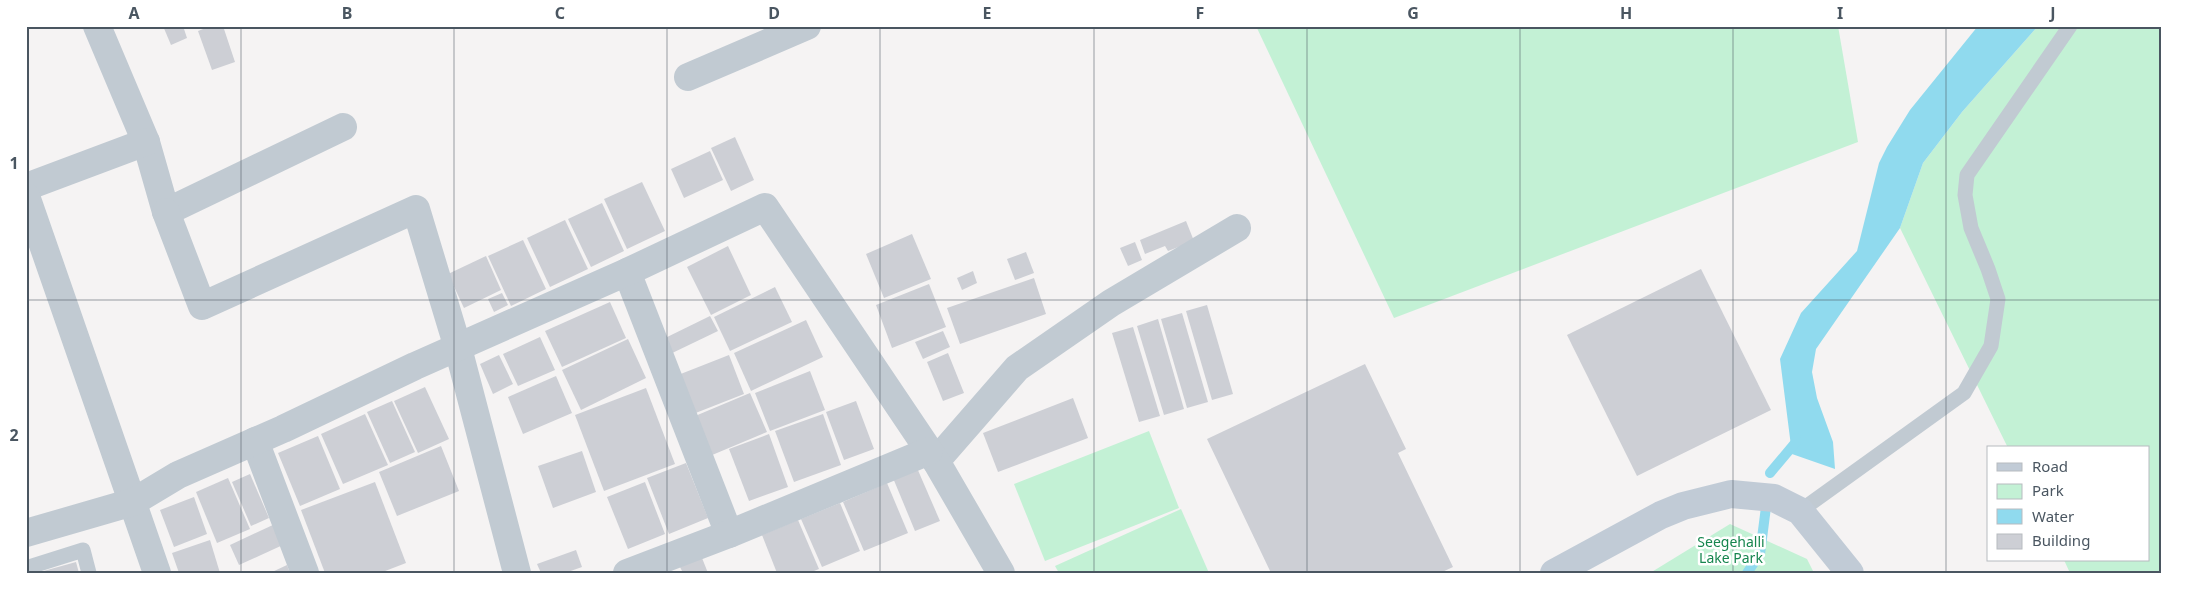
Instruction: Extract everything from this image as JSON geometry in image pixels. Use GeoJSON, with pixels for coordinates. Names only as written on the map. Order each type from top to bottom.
{"type":"FeatureCollection","features":[{"type":"Feature","properties":{"kind":"street"},"geometry":{"type":"LineString","coordinates":[[97,26],[146,142],[166,212],[202,306],[416,209],[458,348],[517,573]]}},
{"type":"Feature","properties":{"kind":"street"},"geometry":{"type":"LineString","coordinates":[[688,77],[807,26]]}},
{"type":"Feature","properties":{"kind":"street"},"geometry":{"type":"LineString","coordinates":[[166,212],[344,127]]}},
{"type":"Feature","properties":{"kind":"street"},"geometry":{"type":"LineString","coordinates":[[26,187],[146,142]]}},
{"type":"Feature","properties":{"kind":"street"},"geometry":{"type":"LineString","coordinates":[[26,196],[158,573]]}},
{"type":"Feature","properties":{"kind":"street"},"geometry":{"type":"LineString","coordinates":[[26,533],[133,502],[178,474],[255,441],[626,272],[765,206],[932,456],[1001,573]]}},
{"type":"Feature","properties":{"kind":"street"},"geometry":{"type":"LineString","coordinates":[[627,573],[932,456],[1016,368],[1111,302],[1237,228]]}},
{"type":"Feature","properties":{"kind":"street"},"geometry":{"type":"LineString","coordinates":[[626,272],[728,534]]}},
{"type":"Feature","properties":{"kind":"street"},"geometry":{"type":"LineString","coordinates":[[255,441],[305,573]]}},
{"type":"Feature","properties":{"kind":"street"},"geometry":{"type":"LineString","coordinates":[[1554,573],[1661,515],[1683,506],[1731,494],[1774,498],[1800,511],[1850,573]]}},
{"type":"Feature","properties":{"kind":"lane"},"geometry":{"type":"LineString","coordinates":[[1800,511],[1964,394],[1991,346],[1998,299],[1971,228],[1965,195],[1967,175],[2070,26]]}},
{"type":"Feature","properties":{"kind":"lane"},"geometry":{"type":"LineString","coordinates":[[26,568],[83,550],[89,573]]}},
{"type":"Feature","properties":{"kind":"green space"},"geometry":{"type":"Polygon","coordinates":[[[1256,26],[1838,26],[1858,142],[1394,318],[1256,26]]]}},
{"type":"Feature","properties":{"kind":"green space"},"geometry":{"type":"Polygon","coordinates":[[[2038,26],[2161,26],[2161,573],[2070,573],[2065,562],[2150,562],[2150,446],[2007,446],[1900,228],[1923,163],[1962,112],[2038,26]]]}},
{"type":"Feature","properties":{"kind":"green space"},"geometry":{"type":"Polygon","coordinates":[[[1149,431],[1179,508],[1045,561],[1014,484],[1149,431]]]}},
{"type":"Feature","properties":{"kind":"green space"},"geometry":{"type":"Polygon","coordinates":[[[1181,509],[1209,573],[1059,573],[1055,566],[1181,509]]]}},
{"type":"Feature","properties":{"kind":"green space","name":"Seegehalli Lake Park"},"geometry":{"type":"Polygon","coordinates":[[[1730,524],[1807,559],[1814,573],[1650,573],[1730,524]]]}},
{"type":"Feature","properties":{"kind":"water"},"geometry":{"type":"Polygon","coordinates":[[[1978,26],[2038,26],[1962,112],[1923,163],[1900,228],[1816,349],[1812,372],[1817,398],[1833,442],[1835,469],[1792,454],[1780,359],[1801,313],[1857,251],[1879,163],[1887,147],[1910,110],[1978,26]]]}},
{"type":"Feature","properties":{"kind":"building"},"geometry":{"type":"Polygon","coordinates":[[[163,26],[183,26],[187,38],[171,45],[163,26]]]}},
{"type":"Feature","properties":{"kind":"building"},"geometry":{"type":"Polygon","coordinates":[[[211,26],[223,26],[235,62],[212,70],[198,31],[211,26]]]}},
{"type":"Feature","properties":{"kind":"building"},"geometry":{"type":"Polygon","coordinates":[[[735,137],[754,180],[731,191],[711,148],[735,137]]]}},
{"type":"Feature","properties":{"kind":"building"},"geometry":{"type":"Polygon","coordinates":[[[710,151],[723,180],[684,198],[671,169],[710,151]]]}},
{"type":"Feature","properties":{"kind":"building"},"geometry":{"type":"Polygon","coordinates":[[[642,182],[665,231],[627,249],[604,199],[642,182]]]}},
{"type":"Feature","properties":{"kind":"building"},"geometry":{"type":"Polygon","coordinates":[[[602,203],[624,251],[591,267],[568,219],[602,203]]]}},
{"type":"Feature","properties":{"kind":"building"},"geometry":{"type":"Polygon","coordinates":[[[565,220],[588,269],[550,287],[527,238],[565,220]]]}},
{"type":"Feature","properties":{"kind":"building"},"geometry":{"type":"Polygon","coordinates":[[[1186,221],[1194,241],[1168,251],[1165,246],[1145,254],[1140,240],[1186,221]]]}},
{"type":"Feature","properties":{"kind":"building"},"geometry":{"type":"Polygon","coordinates":[[[912,234],[931,279],[884,298],[866,254],[912,234]]]}},
{"type":"Feature","properties":{"kind":"building"},"geometry":{"type":"Polygon","coordinates":[[[523,240],[546,289],[511,306],[488,256],[523,240]]]}},
{"type":"Feature","properties":{"kind":"building"},"geometry":{"type":"Polygon","coordinates":[[[1135,242],[1142,260],[1128,266],[1120,248],[1135,242]]]}},
{"type":"Feature","properties":{"kind":"building"},"geometry":{"type":"Polygon","coordinates":[[[728,246],[751,295],[711,315],[687,267],[728,246]]]}},
{"type":"Feature","properties":{"kind":"building"},"geometry":{"type":"Polygon","coordinates":[[[1026,252],[1034,273],[1015,280],[1007,259],[1026,252]]]}},
{"type":"Feature","properties":{"kind":"building"},"geometry":{"type":"Polygon","coordinates":[[[486,256],[501,290],[464,308],[448,274],[486,256]]]}},
{"type":"Feature","properties":{"kind":"building"},"geometry":{"type":"Polygon","coordinates":[[[1701,269],[1771,410],[1637,476],[1567,335],[1701,269]]]}},
{"type":"Feature","properties":{"kind":"building"},"geometry":{"type":"Polygon","coordinates":[[[973,271],[977,283],[962,290],[957,278],[973,271]]]}},
{"type":"Feature","properties":{"kind":"building"},"geometry":{"type":"Polygon","coordinates":[[[1034,278],[1046,314],[960,344],[947,308],[1034,278]]]}},
{"type":"Feature","properties":{"kind":"building"},"geometry":{"type":"Polygon","coordinates":[[[929,284],[946,327],[892,348],[876,305],[929,284]]]}},
{"type":"Feature","properties":{"kind":"building"},"geometry":{"type":"Polygon","coordinates":[[[775,287],[792,322],[730,351],[714,317],[775,287]]]}},
{"type":"Feature","properties":{"kind":"building"},"geometry":{"type":"Polygon","coordinates":[[[502,293],[508,305],[494,312],[488,299],[502,293]]]}},
{"type":"Feature","properties":{"kind":"building"},"geometry":{"type":"Polygon","coordinates":[[[610,302],[626,338],[562,367],[545,331],[610,302]]]}},
{"type":"Feature","properties":{"kind":"building"},"geometry":{"type":"Polygon","coordinates":[[[1207,305],[1233,394],[1212,400],[1186,311],[1207,305]]]}},
{"type":"Feature","properties":{"kind":"building"},"geometry":{"type":"Polygon","coordinates":[[[1182,313],[1208,402],[1187,408],[1161,319],[1182,313]]]}},
{"type":"Feature","properties":{"kind":"building"},"geometry":{"type":"Polygon","coordinates":[[[710,316],[718,331],[666,356],[659,341],[710,316]]]}},
{"type":"Feature","properties":{"kind":"building"},"geometry":{"type":"Polygon","coordinates":[[[1158,319],[1184,409],[1164,415],[1137,326],[1158,319]]]}},
{"type":"Feature","properties":{"kind":"building"},"geometry":{"type":"Polygon","coordinates":[[[806,320],[823,357],[751,391],[734,353],[806,320]]]}},
{"type":"Feature","properties":{"kind":"building"},"geometry":{"type":"Polygon","coordinates":[[[1133,327],[1160,416],[1139,422],[1112,333],[1133,327]]]}},
{"type":"Feature","properties":{"kind":"building"},"geometry":{"type":"Polygon","coordinates":[[[943,331],[950,347],[923,359],[915,342],[943,331]]]}},
{"type":"Feature","properties":{"kind":"building"},"geometry":{"type":"Polygon","coordinates":[[[540,337],[555,370],[518,386],[503,354],[540,337]]]}},
{"type":"Feature","properties":{"kind":"building"},"geometry":{"type":"Polygon","coordinates":[[[628,339],[646,378],[581,410],[562,370],[628,339]]]}},
{"type":"Feature","properties":{"kind":"building"},"geometry":{"type":"Polygon","coordinates":[[[948,353],[964,393],[943,401],[927,362],[948,353]]]}},
{"type":"Feature","properties":{"kind":"building"},"geometry":{"type":"Polygon","coordinates":[[[499,355],[513,384],[493,394],[480,364],[499,355]]]}},
{"type":"Feature","properties":{"kind":"building"},"geometry":{"type":"Polygon","coordinates":[[[729,355],[744,394],[688,416],[673,377],[729,355]]]}},
{"type":"Feature","properties":{"kind":"building"},"geometry":{"type":"Polygon","coordinates":[[[1365,364],[1406,449],[1398,453],[1453,567],[1440,573],[1271,573],[1207,439],[1365,364]]]}},
{"type":"Feature","properties":{"kind":"building"},"geometry":{"type":"Polygon","coordinates":[[[810,371],[825,410],[770,431],[755,393],[810,371]]]}},
{"type":"Feature","properties":{"kind":"building"},"geometry":{"type":"Polygon","coordinates":[[[556,376],[572,413],[523,434],[508,397],[556,376]]]}},
{"type":"Feature","properties":{"kind":"building"},"geometry":{"type":"Polygon","coordinates":[[[425,387],[449,439],[418,453],[394,401],[425,387]]]}},
{"type":"Feature","properties":{"kind":"building"},"geometry":{"type":"Polygon","coordinates":[[[646,388],[675,464],[604,491],[575,415],[646,388]]]}},
{"type":"Feature","properties":{"kind":"building"},"geometry":{"type":"Polygon","coordinates":[[[750,393],[767,432],[705,458],[688,419],[750,393]]]}},
{"type":"Feature","properties":{"kind":"building"},"geometry":{"type":"Polygon","coordinates":[[[1073,398],[1088,438],[998,472],[983,433],[1073,398]]]}},
{"type":"Feature","properties":{"kind":"building"},"geometry":{"type":"Polygon","coordinates":[[[392,401],[415,452],[390,463],[367,412],[392,401]]]}},
{"type":"Feature","properties":{"kind":"building"},"geometry":{"type":"Polygon","coordinates":[[[856,401],[874,449],[844,460],[826,412],[856,401]]]}},
{"type":"Feature","properties":{"kind":"building"},"geometry":{"type":"Polygon","coordinates":[[[365,414],[388,465],[343,484],[321,434],[365,414]]]}},
{"type":"Feature","properties":{"kind":"building"},"geometry":{"type":"Polygon","coordinates":[[[823,414],[841,465],[794,482],[775,431],[823,414]]]}},
{"type":"Feature","properties":{"kind":"building"},"geometry":{"type":"Polygon","coordinates":[[[769,434],[788,487],[749,501],[729,449],[769,434]]]}},
{"type":"Feature","properties":{"kind":"building"},"geometry":{"type":"Polygon","coordinates":[[[318,436],[340,489],[300,506],[278,453],[318,436]]]}},
{"type":"Feature","properties":{"kind":"building"},"geometry":{"type":"Polygon","coordinates":[[[441,446],[459,491],[397,516],[379,472],[441,446]]]}},
{"type":"Feature","properties":{"kind":"building"},"geometry":{"type":"Polygon","coordinates":[[[582,451],[596,492],[553,508],[538,466],[582,451]]]}},
{"type":"Feature","properties":{"kind":"building"},"geometry":{"type":"Polygon","coordinates":[[[686,463],[708,518],[669,534],[647,478],[686,463]]]}},
{"type":"Feature","properties":{"kind":"building"},"geometry":{"type":"Polygon","coordinates":[[[917,468],[940,521],[915,531],[893,478],[917,468]]]}},
{"type":"Feature","properties":{"kind":"building"},"geometry":{"type":"Polygon","coordinates":[[[250,474],[269,518],[251,526],[232,482],[250,474]]]}},
{"type":"Feature","properties":{"kind":"building"},"geometry":{"type":"Polygon","coordinates":[[[228,478],[250,529],[217,543],[196,492],[228,478]]]}},
{"type":"Feature","properties":{"kind":"building"},"geometry":{"type":"Polygon","coordinates":[[[375,482],[406,563],[380,573],[325,573],[301,510],[375,482]]]}},
{"type":"Feature","properties":{"kind":"building"},"geometry":{"type":"Polygon","coordinates":[[[645,482],[665,534],[628,549],[607,497],[645,482]]]}},
{"type":"Feature","properties":{"kind":"building"},"geometry":{"type":"Polygon","coordinates":[[[887,483],[908,533],[864,551],[843,502],[887,483]]]}},
{"type":"Feature","properties":{"kind":"building"},"geometry":{"type":"Polygon","coordinates":[[[194,497],[207,534],[174,547],[160,510],[194,497]]]}},
{"type":"Feature","properties":{"kind":"building"},"geometry":{"type":"Polygon","coordinates":[[[840,503],[860,551],[822,567],[801,519],[840,503]]]}},
{"type":"Feature","properties":{"kind":"building"},"geometry":{"type":"Polygon","coordinates":[[[798,520],[819,569],[809,573],[777,573],[762,535],[798,520]]]}},
{"type":"Feature","properties":{"kind":"building"},"geometry":{"type":"Polygon","coordinates":[[[275,524],[285,544],[239,565],[230,545],[275,524]]]}},
{"type":"Feature","properties":{"kind":"building"},"geometry":{"type":"Polygon","coordinates":[[[210,540],[220,573],[179,573],[172,553],[210,540]]]}},
{"type":"Feature","properties":{"kind":"building"},"geometry":{"type":"Polygon","coordinates":[[[576,550],[582,567],[565,573],[541,573],[537,564],[576,550]]]}},
{"type":"Feature","properties":{"kind":"building"},"geometry":{"type":"Polygon","coordinates":[[[702,558],[708,573],[683,573],[680,567],[702,558]]]}},
{"type":"Feature","properties":{"kind":"building"},"geometry":{"type":"Polygon","coordinates":[[[76,562],[79,573],[40,572],[76,562]]]}},
{"type":"Feature","properties":{"kind":"building"},"geometry":{"type":"Polygon","coordinates":[[[287,565],[290,573],[270,573],[287,565]]]}},
{"type":"Feature","properties":{"kind":"waterway"},"geometry":{"type":"LineString","coordinates":[[1770,473],[1796,442],[1796,438]]}},
{"type":"Feature","properties":{"kind":"waterway"},"geometry":{"type":"LineString","coordinates":[[1747,573],[1760,554],[1766,507]]}}]}
